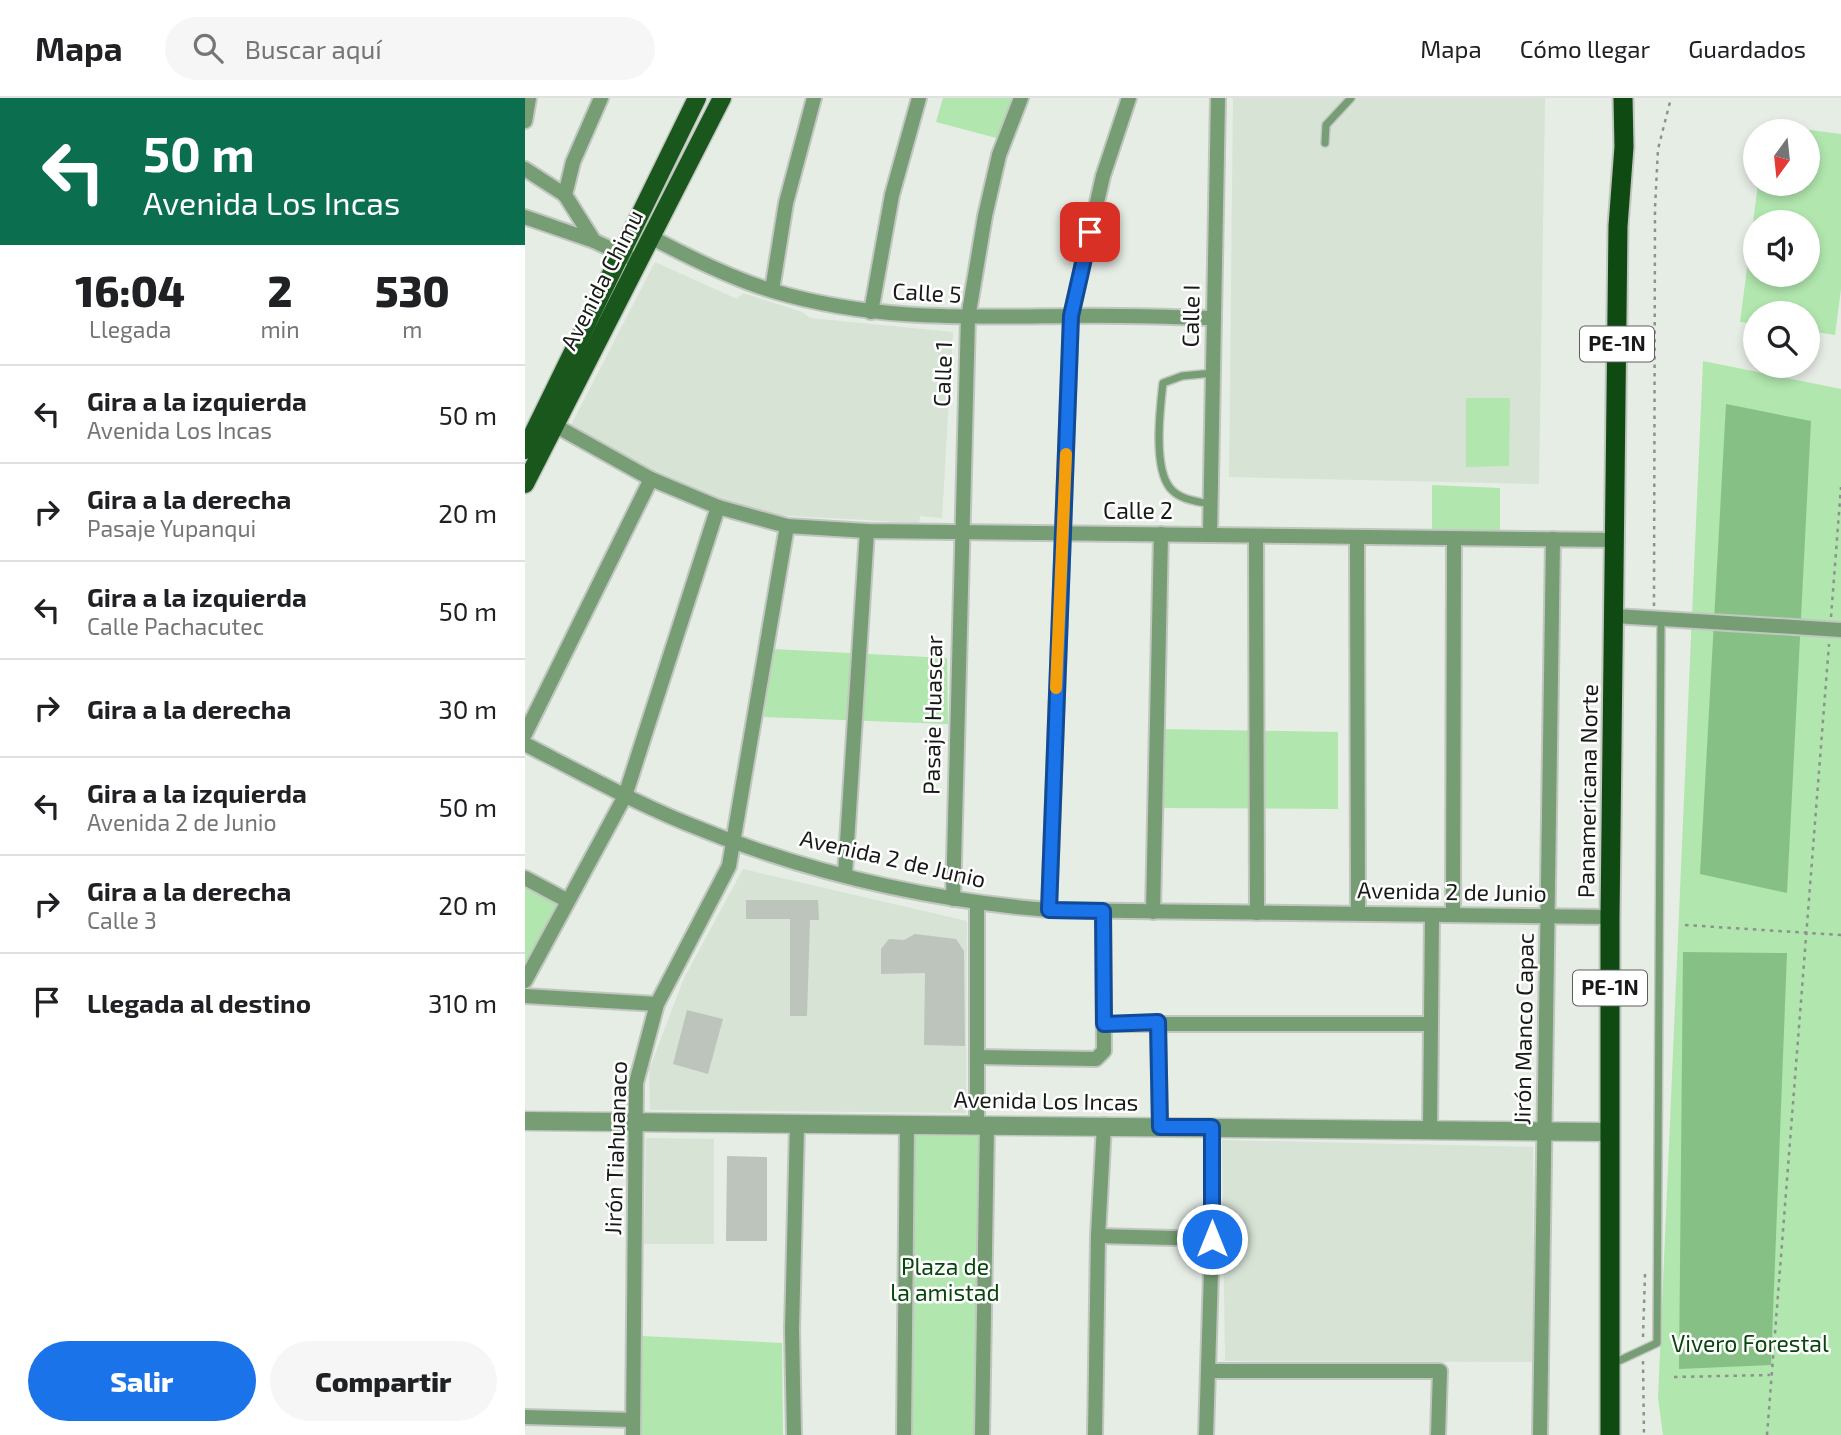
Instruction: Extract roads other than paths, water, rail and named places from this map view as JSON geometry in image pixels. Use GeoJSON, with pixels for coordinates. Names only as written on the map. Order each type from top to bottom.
{"type":"FeatureCollection","features":[{"type":"Feature","properties":{"kind":"highway","name":"Panamericana Norte"},"geometry":{"type":"LineString","coordinates":[[1610,1435],[1610,917],[1618,226],[1624,147],[1623,98]]}},
{"type":"Feature","properties":{"kind":"highway","name":"Panamericana Norte"},"geometry":{"type":"LineString","coordinates":[[1624,147],[1636,98]]}},
{"type":"Feature","properties":{"kind":"main road","name":"Avenida Chimu"},"geometry":{"type":"LineString","coordinates":[[525,484],[556,426],[697,98]]}},
{"type":"Feature","properties":{"kind":"main road","name":"Avenida Chimu"},"geometry":{"type":"LineString","coordinates":[[525,450],[630,257],[651,237],[722,98]]}},
{"type":"Feature","properties":{"kind":"street"},"geometry":{"type":"LineString","coordinates":[[525,121],[529,98]]}},
{"type":"Feature","properties":{"kind":"street"},"geometry":{"type":"LineString","coordinates":[[565,195],[573,162],[601,98]]}},
{"type":"Feature","properties":{"kind":"street"},"geometry":{"type":"LineString","coordinates":[[772,290],[786,203],[814,98]]}},
{"type":"Feature","properties":{"kind":"street"},"geometry":{"type":"LineString","coordinates":[[871,312],[890,206],[919,98]]}},
{"type":"Feature","properties":{"kind":"street","name":"Calle 1"},"geometry":{"type":"LineString","coordinates":[[961,533],[968,318],[985,216],[999,155],[1021,98]]}},
{"type":"Feature","properties":{"kind":"street"},"geometry":{"type":"LineString","coordinates":[[1049,910],[1071,316],[1103,176],[1129,98]]}},
{"type":"Feature","properties":{"kind":"street","name":"Calle I"},"geometry":{"type":"LineString","coordinates":[[1210,535],[1218,98]]}},
{"type":"Feature","properties":{"kind":"street"},"geometry":{"type":"LineString","coordinates":[[525,169],[565,195],[594,241]]}},
{"type":"Feature","properties":{"kind":"street"},"geometry":{"type":"LineString","coordinates":[[525,217],[594,241],[630,257]]}},
{"type":"Feature","properties":{"kind":"street","name":"Calle 5"},"geometry":{"type":"LineString","coordinates":[[651,237],[730,276],[772,290],[871,312],[968,318],[1214,318]]}},
{"type":"Feature","properties":{"kind":"street","name":"Calle 2"},"geometry":{"type":"LineString","coordinates":[[556,426],[651,479],[717,507],[787,526],[961,533],[1357,537],[1454,541],[1616,540]]}},
{"type":"Feature","properties":{"kind":"street"},"geometry":{"type":"LineString","coordinates":[[525,734],[651,479]]}},
{"type":"Feature","properties":{"kind":"street"},"geometry":{"type":"LineString","coordinates":[[525,981],[625,796],[717,507]]}},
{"type":"Feature","properties":{"kind":"street","name":"Jirón Tiahuanaco"},"geometry":{"type":"LineString","coordinates":[[633,1428],[636,1083],[657,1004],[729,866],[787,526]]}},
{"type":"Feature","properties":{"kind":"street"},"geometry":{"type":"LineString","coordinates":[[845,874],[867,531]]}},
{"type":"Feature","properties":{"kind":"street","name":"Pasaje Huascar"},"geometry":{"type":"LineString","coordinates":[[953,899],[961,533]]}},
{"type":"Feature","properties":{"kind":"street"},"geometry":{"type":"LineString","coordinates":[[1153,912],[1161,534]]}},
{"type":"Feature","properties":{"kind":"street"},"geometry":{"type":"LineString","coordinates":[[1256,536],[1257,913]]}},
{"type":"Feature","properties":{"kind":"street"},"geometry":{"type":"LineString","coordinates":[[1357,537],[1357,912]]}},
{"type":"Feature","properties":{"kind":"street","name":"Jirón Manco Capac"},"geometry":{"type":"LineString","coordinates":[[1540,1435],[1553,539]]}},
{"type":"Feature","properties":{"kind":"street"},"geometry":{"type":"LineString","coordinates":[[1453,915],[1454,541]]}},
{"type":"Feature","properties":{"kind":"street"},"geometry":{"type":"LineString","coordinates":[[1615,616],[1835,630]]}},
{"type":"Feature","properties":{"kind":"street","name":"Avenida 2 de Junio"},"geometry":{"type":"LineString","coordinates":[[525,744],[625,796],[734,842],[845,874],[977,904],[1049,910],[1610,917]]}},
{"type":"Feature","properties":{"kind":"street"},"geometry":{"type":"LineString","coordinates":[[525,878],[568,901]]}},
{"type":"Feature","properties":{"kind":"street"},"geometry":{"type":"LineString","coordinates":[[977,904],[978,1057],[982,1125],[982,1435]]}},
{"type":"Feature","properties":{"kind":"street"},"geometry":{"type":"LineString","coordinates":[[978,1057],[1095,1059],[1104,1051],[1103,911]]}},
{"type":"Feature","properties":{"kind":"street"},"geometry":{"type":"LineString","coordinates":[[1430,1130],[1432,915]]}},
{"type":"Feature","properties":{"kind":"street"},"geometry":{"type":"LineString","coordinates":[[525,996],[657,1004]]}},
{"type":"Feature","properties":{"kind":"street"},"geometry":{"type":"LineString","coordinates":[[1158,1022],[1160,1127]]}},
{"type":"Feature","properties":{"kind":"street"},"geometry":{"type":"LineString","coordinates":[[1104,1024],[1429,1024]]}},
{"type":"Feature","properties":{"kind":"street","name":"Avenida Los Incas"},"geometry":{"type":"LineString","coordinates":[[525,1121],[797,1126],[1104,1125],[1609,1132]]}},
{"type":"Feature","properties":{"kind":"street"},"geometry":{"type":"LineString","coordinates":[[904,1435],[907,1124]]}},
{"type":"Feature","properties":{"kind":"street"},"geometry":{"type":"LineString","coordinates":[[1095,1435],[1098,1236],[1104,1125]]}},
{"type":"Feature","properties":{"kind":"street"},"geometry":{"type":"LineString","coordinates":[[794,1435],[792,1329],[797,1126]]}},
{"type":"Feature","properties":{"kind":"street"},"geometry":{"type":"LineString","coordinates":[[1206,1435],[1212,1239],[1212,1127]]}},
{"type":"Feature","properties":{"kind":"street"},"geometry":{"type":"LineString","coordinates":[[1098,1236],[1212,1239]]}},
{"type":"Feature","properties":{"kind":"street"},"geometry":{"type":"LineString","coordinates":[[1209,1371],[1440,1371],[1438,1435]]}},
{"type":"Feature","properties":{"kind":"street"},"geometry":{"type":"LineString","coordinates":[[525,1417],[633,1428]]}},
{"type":"Feature","properties":{"kind":"lane"},"geometry":{"type":"LineString","coordinates":[[1325,143],[1326,125],[1351,98]]}},
{"type":"Feature","properties":{"kind":"lane"},"geometry":{"type":"LineString","coordinates":[[1211,504],[1184,499],[1169,487],[1161,465],[1159,420],[1163,383],[1182,376],[1213,373]]}},
{"type":"Feature","properties":{"kind":"lane"},"geometry":{"type":"LineString","coordinates":[[1608,1366],[1657,1343],[1661,619]]}},
{"type":"Feature","properties":{"kind":"park label","name":"Plaza de la amistad"},"geometry":{"type":"Point","coordinates":[945,1280]}},
{"type":"Feature","properties":{"kind":"park label","name":"Vivero Forestal"},"geometry":{"type":"Point","coordinates":[1750,1344]}}]}
